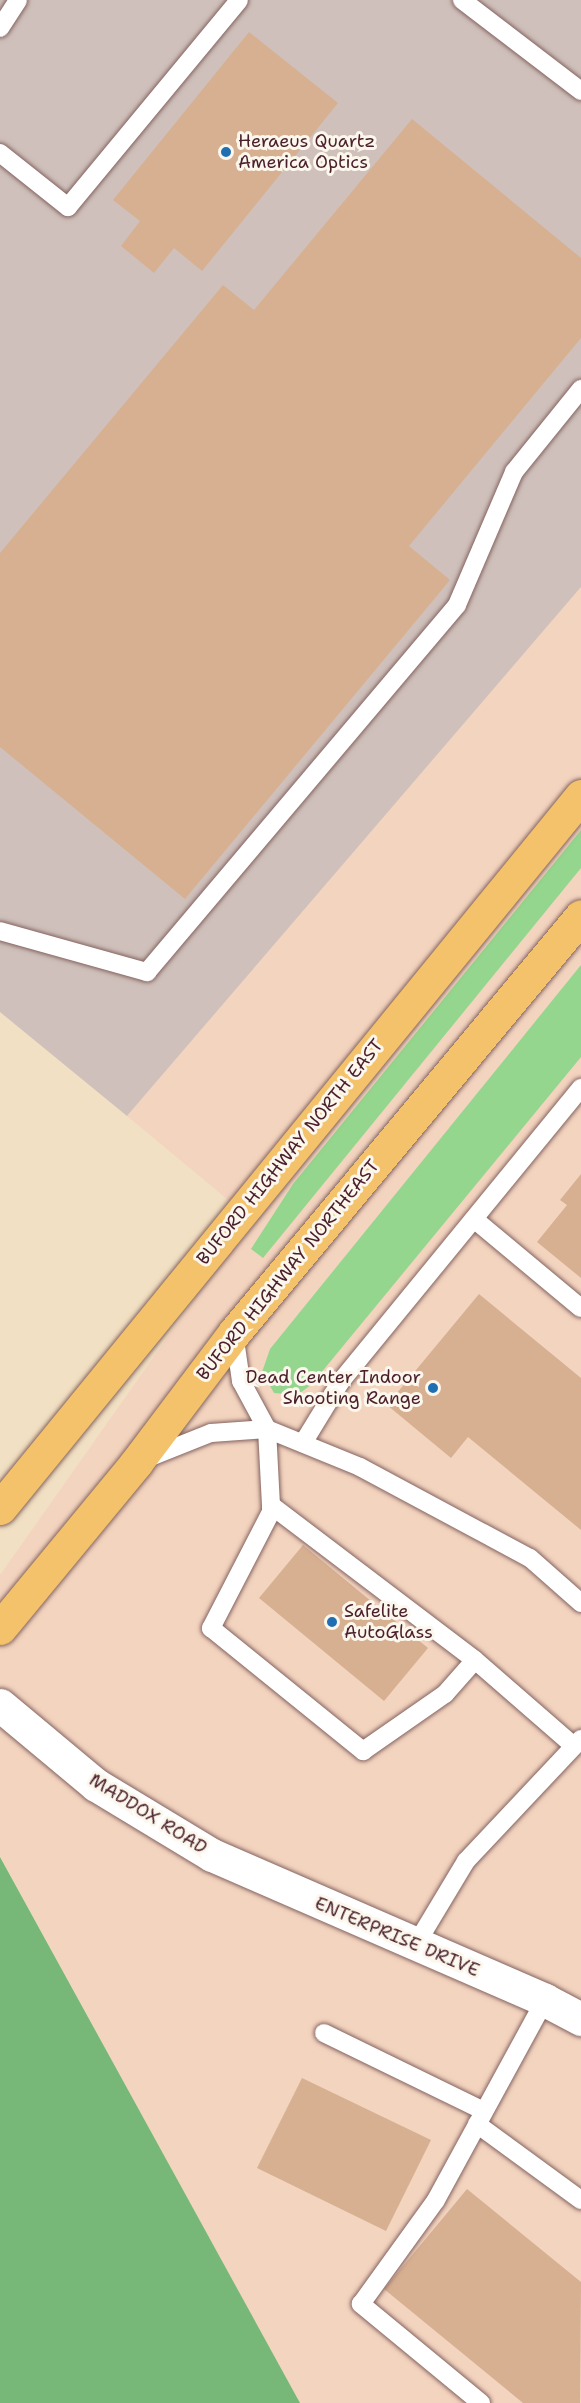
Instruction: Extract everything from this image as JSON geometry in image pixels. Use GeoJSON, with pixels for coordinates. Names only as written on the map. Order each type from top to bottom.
{"type":"FeatureCollection","features":[{"type":"Feature","properties":{"kind":"main road","name":"BUFORD HIGHWAY NORTH EAST"},"geometry":{"type":"LineString","coordinates":[[0,1508],[581,796]]}},
{"type":"Feature","properties":{"kind":"main road","name":"BUFORD HIGHWAY NORTHEAST"},"geometry":{"type":"LineString","coordinates":[[0,1629],[136,1463],[234,1333],[581,916]]}},
{"type":"Feature","properties":{"kind":"street","name":"MADDOX ROAD"},"geometry":{"type":"LineString","coordinates":[[0,1705],[96,1785],[212,1855]]}},
{"type":"Feature","properties":{"kind":"street","name":"ENTERPRISE DRIVE"},"geometry":{"type":"LineString","coordinates":[[212,1855],[415,1946],[545,2000],[581,2019]]}},
{"type":"Feature","properties":{"kind":"lane"},"geometry":{"type":"LineString","coordinates":[[0,28],[18,0]]}},
{"type":"Feature","properties":{"kind":"lane"},"geometry":{"type":"LineString","coordinates":[[0,153],[68,207],[239,0]]}},
{"type":"Feature","properties":{"kind":"lane"},"geometry":{"type":"LineString","coordinates":[[462,0],[581,91]]}},
{"type":"Feature","properties":{"kind":"lane"},"geometry":{"type":"LineString","coordinates":[[0,931],[147,972],[457,605],[514,472],[581,389]]}},
{"type":"Feature","properties":{"kind":"lane"},"geometry":{"type":"LineString","coordinates":[[303,1443],[341,1381],[581,1088]]}},
{"type":"Feature","properties":{"kind":"lane"},"geometry":{"type":"LineString","coordinates":[[474,1219],[581,1308]]}},
{"type":"Feature","properties":{"kind":"lane"},"geometry":{"type":"LineString","coordinates":[[234,1333],[241,1381],[267,1428],[271,1505],[251,1555],[212,1628],[363,1751],[445,1694],[475,1660]]}},
{"type":"Feature","properties":{"kind":"lane"},"geometry":{"type":"LineString","coordinates":[[136,1463],[211,1433],[267,1428],[360,1467],[530,1558],[581,1603]]}},
{"type":"Feature","properties":{"kind":"lane"},"geometry":{"type":"LineString","coordinates":[[271,1505],[475,1660],[578,1743],[466,1861],[415,1946]]}},
{"type":"Feature","properties":{"kind":"lane"},"geometry":{"type":"LineString","coordinates":[[481,2403],[361,2304],[436,2200],[545,2000]]}},
{"type":"Feature","properties":{"kind":"lane"},"geometry":{"type":"LineString","coordinates":[[324,2033],[481,2117],[581,2200]]}},
{"type":"Feature","properties":{"kind":"shaded area"},"geometry":{"type":"Polygon","coordinates":[[[0,0],[581,0],[581,587],[127,1116],[0,1012],[0,0]]]}},
{"type":"Feature","properties":{"kind":"shaded area"},"geometry":{"type":"Polygon","coordinates":[[[581,587],[581,2403],[300,2403],[0,1856],[0,1575],[251,1219],[127,1116],[581,587]]]}},
{"type":"Feature","properties":{"kind":"green space"},"geometry":{"type":"Polygon","coordinates":[[[581,830],[581,868],[263,1258],[251,1249],[293,1184],[581,830]]]}},
{"type":"Feature","properties":{"kind":"green space"},"geometry":{"type":"Polygon","coordinates":[[[581,965],[581,1057],[311,1385],[297,1395],[274,1393],[262,1372],[270,1349],[581,965]]]}},
{"type":"Feature","properties":{"kind":"green space"},"geometry":{"type":"Polygon","coordinates":[[[0,1857],[188,2199],[300,2403],[0,2403],[0,1857]]]}},
{"type":"Feature","properties":{"kind":"building","name":"Heraeus Quartz America Optics"},"geometry":{"type":"Polygon","coordinates":[[[249,32],[338,103],[202,271],[174,248],[154,273],[121,246],[140,221],[113,200],[249,32]]]}},
{"type":"Feature","properties":{"kind":"building"},"geometry":{"type":"Polygon","coordinates":[[[412,119],[581,258],[581,338],[409,546],[450,580],[185,899],[0,747],[0,553],[223,285],[254,310],[412,119]]]}},
{"type":"Feature","properties":{"kind":"building"},"geometry":{"type":"Polygon","coordinates":[[[581,1174],[581,1278],[537,1242],[567,1205],[560,1200],[581,1174]]]}},
{"type":"Feature","properties":{"kind":"building"},"geometry":{"type":"Polygon","coordinates":[[[479,1294],[581,1378],[581,1530],[468,1437],[451,1458],[387,1405],[479,1294]]]}},
{"type":"Feature","properties":{"kind":"building"},"geometry":{"type":"Polygon","coordinates":[[[303,1545],[428,1648],[384,1701],[259,1598],[303,1545]]]}},
{"type":"Feature","properties":{"kind":"building"},"geometry":{"type":"Polygon","coordinates":[[[302,2078],[431,2140],[386,2231],[257,2168],[302,2078]]]}},
{"type":"Feature","properties":{"kind":"building"},"geometry":{"type":"Polygon","coordinates":[[[467,2189],[581,2282],[580,2403],[523,2403],[384,2289],[467,2189]]]}},
{"type":"Feature","properties":{"kind":"place","name":"Heraeus Quartz America Optics"},"geometry":{"type":"Point","coordinates":[226,152]}},
{"type":"Feature","properties":{"kind":"place","name":"Dead Center Indoor Shooting Range"},"geometry":{"type":"Point","coordinates":[433,1388]}},
{"type":"Feature","properties":{"kind":"place","name":"Safelite AutoGlass"},"geometry":{"type":"Point","coordinates":[332,1622]}}]}
